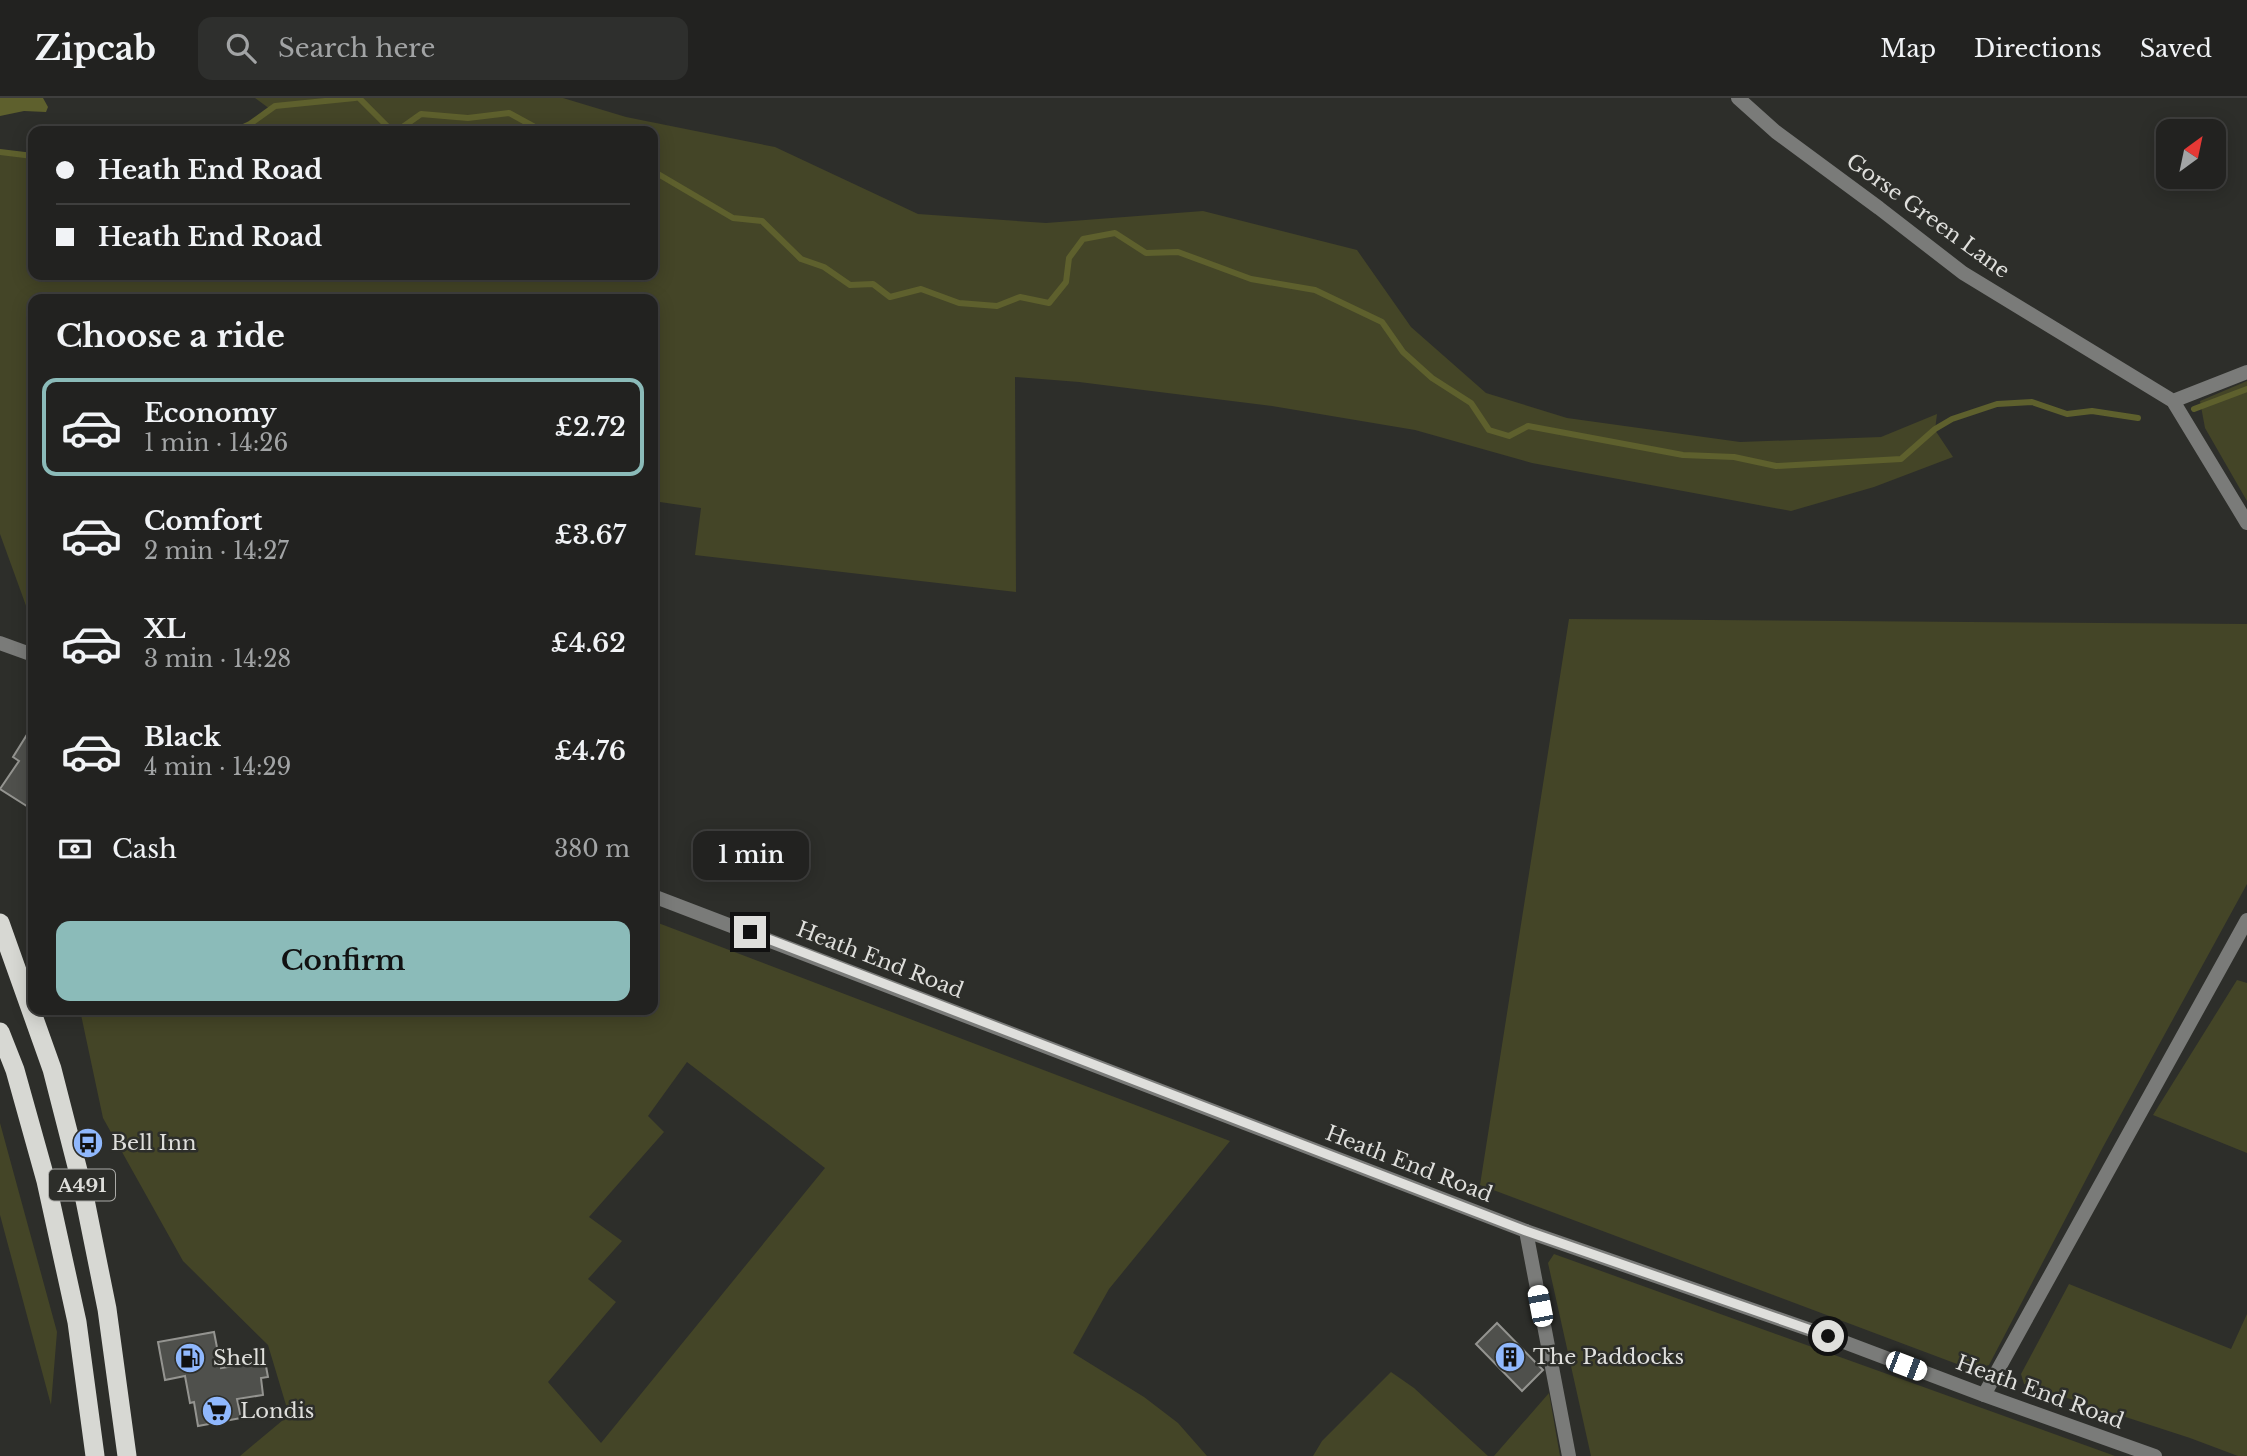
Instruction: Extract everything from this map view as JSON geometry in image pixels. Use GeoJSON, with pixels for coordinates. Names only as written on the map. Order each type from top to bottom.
{"type":"FeatureCollection","features":[{"type":"Feature","properties":{"kind":"highway","name":"A491"},"geometry":{"type":"LineString","coordinates":[[0,923],[28,1002]]}},
{"type":"Feature","properties":{"kind":"highway","name":"A491"},"geometry":{"type":"LineString","coordinates":[[33,1015],[52,1069],[83,1190],[107,1309],[127,1456]]}},
{"type":"Feature","properties":{"kind":"highway","name":"A491"},"geometry":{"type":"LineString","coordinates":[[0,1032],[15,1070],[49,1193],[77,1322],[96,1456]]}},
{"type":"Feature","properties":{"kind":"street","name":"Gorse Green Lane"},"geometry":{"type":"LineString","coordinates":[[1738,98],[1776,132],[1963,273],[2173,401]]}},
{"type":"Feature","properties":{"kind":"street"},"geometry":{"type":"LineString","coordinates":[[2247,372],[2173,401],[2247,523]]}},
{"type":"Feature","properties":{"kind":"street"},"geometry":{"type":"LineString","coordinates":[[0,643],[28,653]]}},
{"type":"Feature","properties":{"kind":"street","name":"Heath End Road"},"geometry":{"type":"LineString","coordinates":[[658,898],[1526,1231],[1828,1336],[2155,1456]]}},
{"type":"Feature","properties":{"kind":"street"},"geometry":{"type":"LineString","coordinates":[[1984,1395],[2247,920]]}},
{"type":"Feature","properties":{"kind":"street"},"geometry":{"type":"LineString","coordinates":[[1526,1231],[1569,1456]]}},
{"type":"Feature","properties":{"kind":"shaded area"},"geometry":{"type":"Polygon","coordinates":[[[0,98],[43,98],[48,107],[46,112],[24,111],[0,116],[0,98]]]}},
{"type":"Feature","properties":{"kind":"shaded area"},"geometry":{"type":"Polygon","coordinates":[[[255,98],[563,98],[626,117],[775,147],[918,214],[1046,223],[1203,211],[1357,250],[1411,327],[1486,393],[1567,418],[1740,442],[1881,437],[1937,414],[1935,430],[1953,457],[1874,487],[1791,511],[1532,463],[1415,430],[1272,406],[1079,382],[1015,377],[1016,592],[695,555],[701,508],[658,502],[658,294],[28,294],[28,611],[0,534],[0,152],[28,155],[28,280],[658,280],[658,126],[246,126],[270,109],[255,98]]]}},
{"type":"Feature","properties":{"kind":"shaded area"},"geometry":{"type":"Polygon","coordinates":[[[2247,381],[2247,501],[2205,428],[2200,401],[2247,381]]]}},
{"type":"Feature","properties":{"kind":"shaded area"},"geometry":{"type":"Polygon","coordinates":[[[1569,619],[2247,624],[2247,884],[2103,1147],[1989,1365],[1973,1370],[1480,1185],[1569,619]]]}},
{"type":"Feature","properties":{"kind":"shaded area"},"geometry":{"type":"Polygon","coordinates":[[[658,923],[1230,1141],[1109,1289],[1073,1353],[1144,1397],[1178,1423],[1207,1456],[240,1456],[289,1415],[268,1345],[183,1261],[103,1118],[81,1015],[658,1015],[658,923]],[[687,1062],[648,1116],[664,1132],[589,1217],[622,1241],[588,1279],[616,1302],[548,1382],[601,1443],[825,1168],[687,1062]]]}},
{"type":"Feature","properties":{"kind":"shaded area"},"geometry":{"type":"Polygon","coordinates":[[[2237,980],[2247,983],[2247,1153],[2153,1115],[2237,980]]]}},
{"type":"Feature","properties":{"kind":"shaded area"},"geometry":{"type":"Polygon","coordinates":[[[0,1123],[57,1332],[51,1405],[0,1215],[0,1123]]]}},
{"type":"Feature","properties":{"kind":"shaded area"},"geometry":{"type":"Polygon","coordinates":[[[1554,1254],[2115,1456],[1591,1456],[1548,1263],[1554,1254]]]}},
{"type":"Feature","properties":{"kind":"shaded area"},"geometry":{"type":"Polygon","coordinates":[[[2069,1284],[2231,1349],[2247,1314],[2247,1456],[2238,1456],[2024,1384],[2021,1374],[2069,1284]]]}},
{"type":"Feature","properties":{"kind":"shaded area"},"geometry":{"type":"Polygon","coordinates":[[[1391,1372],[1414,1388],[1488,1456],[1313,1456],[1322,1441],[1391,1372]]]}},
{"type":"Feature","properties":{"kind":"shaded area"},"geometry":{"type":"Polygon","coordinates":[[[1549,1393],[1560,1456],[1494,1456],[1549,1393]]]}},
{"type":"Feature","properties":{"kind":"building"},"geometry":{"type":"Polygon","coordinates":[[[28,733],[28,807],[0,789],[19,761],[13,757],[28,733]]]}},
{"type":"Feature","properties":{"kind":"building","name":"The Paddocks"},"geometry":{"type":"Polygon","coordinates":[[[1497,1323],[1543,1370],[1522,1391],[1476,1344],[1497,1323]]]}},
{"type":"Feature","properties":{"kind":"building","name":"Shell"},"geometry":{"type":"Polygon","coordinates":[[[214,1332],[221,1368],[265,1361],[268,1377],[261,1378],[263,1395],[237,1399],[241,1418],[198,1426],[194,1402],[190,1403],[185,1376],[165,1380],[158,1342],[214,1332]]]}},
{"type":"Feature","properties":{"kind":"waterway"},"geometry":{"type":"LineString","coordinates":[[246,126],[275,106],[355,98]]}},
{"type":"Feature","properties":{"kind":"waterway"},"geometry":{"type":"LineString","coordinates":[[359,98],[387,126]]}},
{"type":"Feature","properties":{"kind":"waterway"},"geometry":{"type":"LineString","coordinates":[[404,126],[421,114],[468,118],[509,113],[533,126]]}},
{"type":"Feature","properties":{"kind":"waterway"},"geometry":{"type":"LineString","coordinates":[[0,152],[28,155]]}},
{"type":"Feature","properties":{"kind":"waterway"},"geometry":{"type":"LineString","coordinates":[[658,174],[733,218],[762,221],[801,259],[824,267],[850,285],[873,284],[890,297],[921,289],[959,303],[997,306],[1020,297],[1049,303],[1066,282],[1069,258],[1083,239],[1115,233],[1146,253],[1178,252],[1251,279],[1315,290],[1382,322],[1403,352],[1432,378],[1471,403],[1489,430],[1509,436],[1528,426],[1683,455],[1734,457],[1776,466],[1901,459],[1935,429],[1952,419],[1997,404],[2032,402],[2067,414],[2092,411],[2138,418]]}},
{"type":"Feature","properties":{"kind":"waterway"},"geometry":{"type":"LineString","coordinates":[[2194,409],[2247,389]]}},
{"type":"Feature","properties":{"kind":"place","name":"Bell Inn"},"geometry":{"type":"Point","coordinates":[88,1143]}},
{"type":"Feature","properties":{"kind":"place","name":"The Paddocks"},"geometry":{"type":"Point","coordinates":[1510,1357]}},
{"type":"Feature","properties":{"kind":"place","name":"Shell"},"geometry":{"type":"Point","coordinates":[190,1358]}},
{"type":"Feature","properties":{"kind":"place","name":"Londis"},"geometry":{"type":"Point","coordinates":[217,1411]}},
{"type":"Feature","properties":{"kind":"route"},"geometry":{"type":"LineString","coordinates":[[750,932],[1526,1231],[1828,1336]]}}]}
